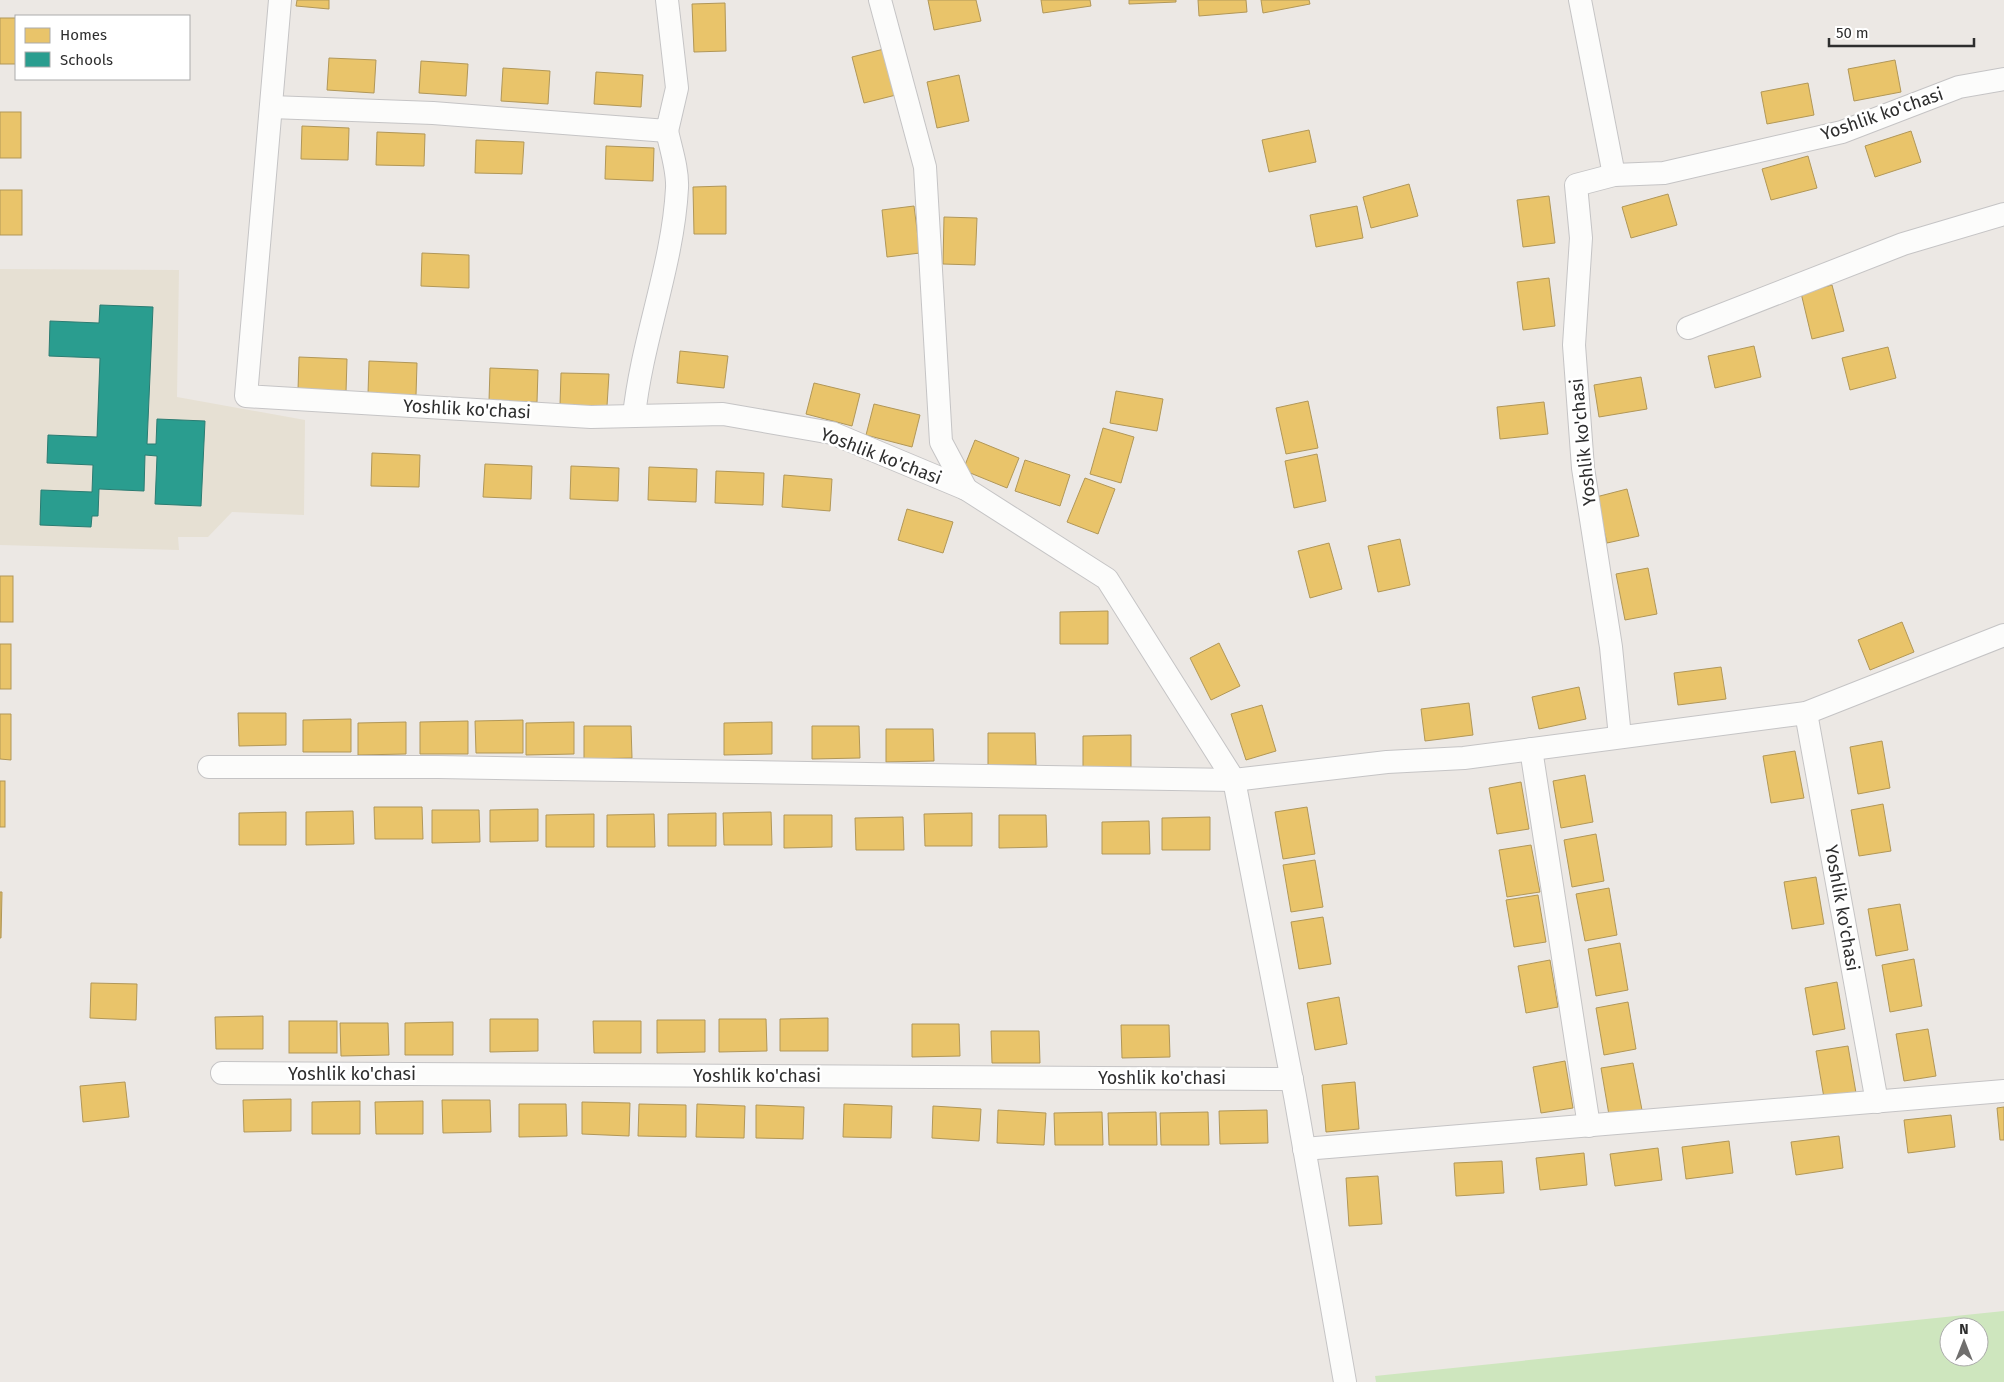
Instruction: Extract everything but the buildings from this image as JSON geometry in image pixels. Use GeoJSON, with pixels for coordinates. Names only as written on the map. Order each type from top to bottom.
{"type":"FeatureCollection","features":[{"type":"Feature","properties":{"kind":"street","name":"Yoshlik ko'chasi"},"geometry":{"type":"LineString","coordinates":[[280,0],[246,396],[591,417],[723,414],[832,433],[966,489],[1107,580],[1234,780],[1292,1079],[1346,1382]]}},
{"type":"Feature","properties":{"kind":"street"},"geometry":{"type":"LineString","coordinates":[[634,416],[636,392],[668,256],[678,186],[667,131],[677,88],[666,0]]}},
{"type":"Feature","properties":{"kind":"street","name":"Yoshlik ko'chasi"},"geometry":{"type":"LineString","coordinates":[[880,0],[925,167],[941,442],[966,489]]}},
{"type":"Feature","properties":{"kind":"street"},"geometry":{"type":"LineString","coordinates":[[1580,0],[1614,175]]}},
{"type":"Feature","properties":{"kind":"street","name":"Yoshlik ko'chasi"},"geometry":{"type":"LineString","coordinates":[[1620,737],[1611,648],[1583,468],[1574,345],[1581,238],[1576,185],[1614,175],[1664,173],[1842,132],[1959,87],[2004,79]]}},
{"type":"Feature","properties":{"kind":"street"},"geometry":{"type":"LineString","coordinates":[[271,107],[433,113],[667,131]]}},
{"type":"Feature","properties":{"kind":"street"},"geometry":{"type":"LineString","coordinates":[[1688,328],[1903,244],[2004,214]]}},
{"type":"Feature","properties":{"kind":"street"},"geometry":{"type":"LineString","coordinates":[[209,767],[438,767],[1234,780],[1386,762],[1464,758],[1806,713],[2004,635]]}},
{"type":"Feature","properties":{"kind":"street","name":"Yoshlik ko'chasi"},"geometry":{"type":"LineString","coordinates":[[1806,713],[1878,1102]]}},
{"type":"Feature","properties":{"kind":"street"},"geometry":{"type":"LineString","coordinates":[[1531,749],[1589,1126]]}},
{"type":"Feature","properties":{"kind":"street","name":"Yoshlik ko'chasi"},"geometry":{"type":"LineString","coordinates":[[222,1073],[1292,1079]]}},
{"type":"Feature","properties":{"kind":"street"},"geometry":{"type":"LineString","coordinates":[[1304,1150],[2004,1091]]}},
{"type":"Feature","properties":{"kind":"shaded area"},"geometry":{"type":"Polygon","coordinates":[[[0,269],[179,270],[177,397],[305,420],[304,515],[232,512],[208,537],[178,537],[179,550],[0,545],[0,269]]]}},
{"type":"Feature","properties":{"kind":"green space"},"geometry":{"type":"Polygon","coordinates":[[[2004,1311],[2004,1382],[1376,1382],[1375,1376],[1939,1318],[1939,1367],[1989,1367],[1989,1317],[1946,1317],[2004,1311]]]}}]}
